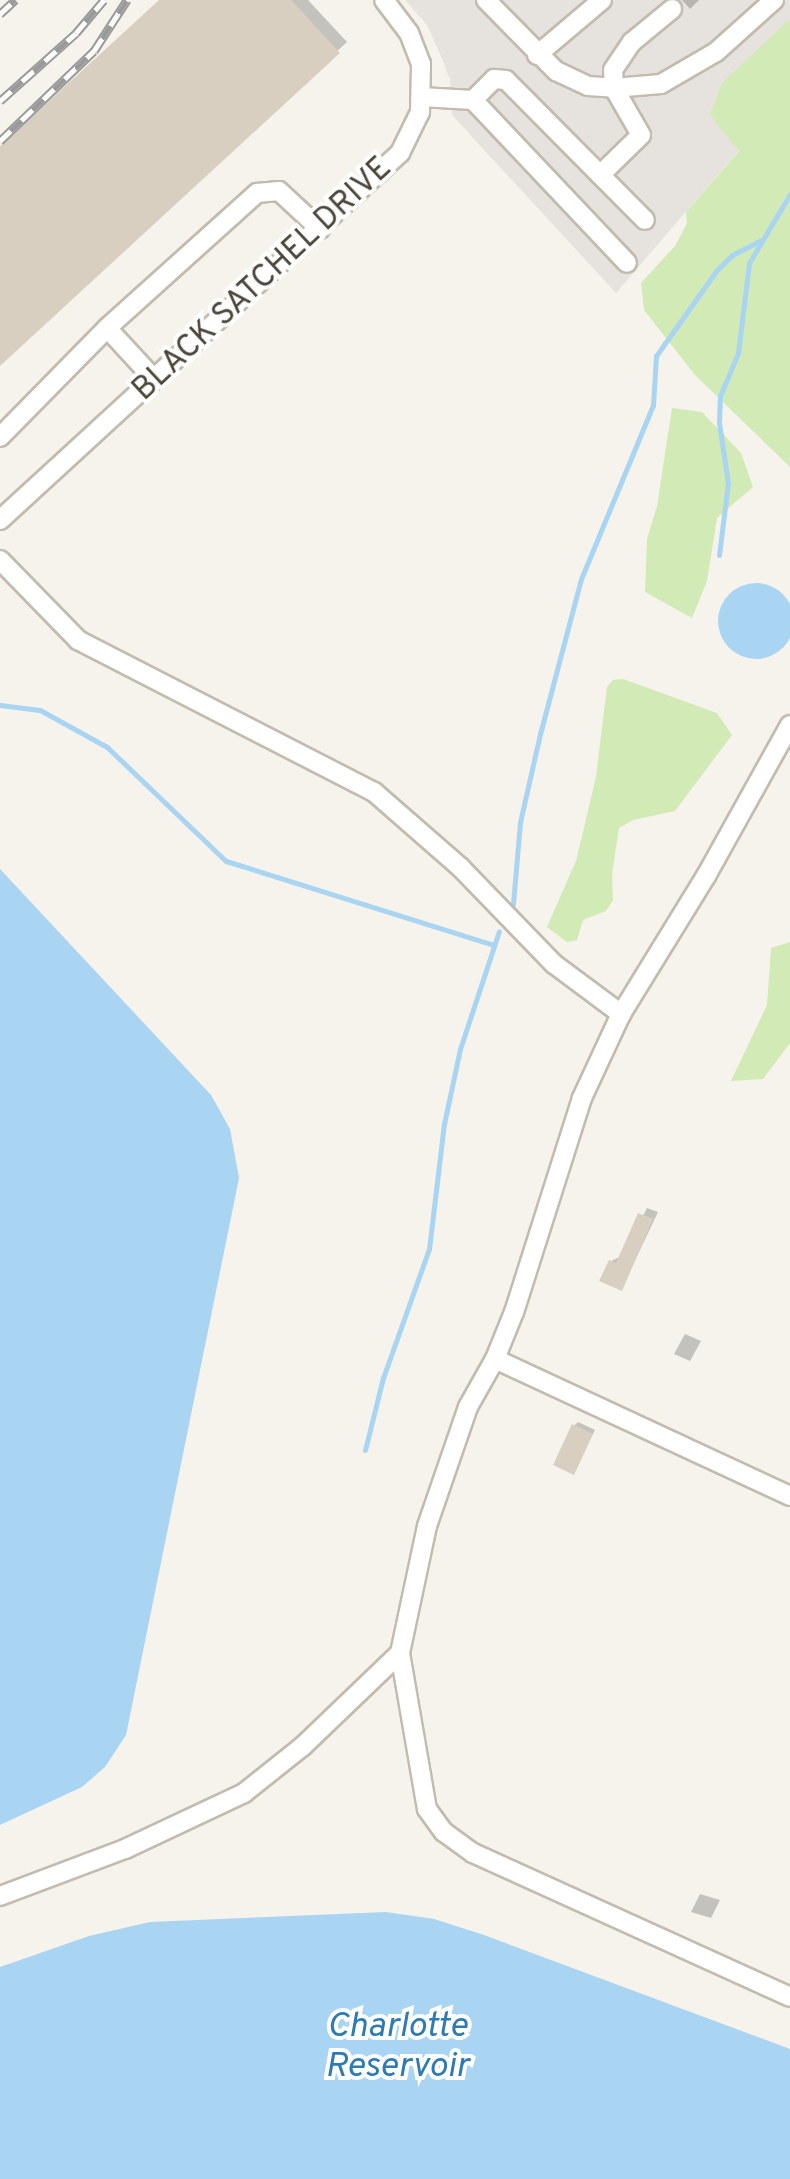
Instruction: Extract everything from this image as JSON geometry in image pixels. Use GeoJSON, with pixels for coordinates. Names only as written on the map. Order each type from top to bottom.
{"type":"FeatureCollection","features":[{"type":"Feature","properties":{"kind":"street","name":"BLACK SATCHEL DRIVE"},"geometry":{"type":"LineString","coordinates":[[0,520],[400,152],[415,128],[421,97],[415,45],[384,0]]}},
{"type":"Feature","properties":{"kind":"street"},"geometry":{"type":"LineString","coordinates":[[486,0],[556,71],[588,86],[614,88],[661,84],[716,52],[774,0]]}},
{"type":"Feature","properties":{"kind":"street"},"geometry":{"type":"LineString","coordinates":[[537,56],[602,0]]}},
{"type":"Feature","properties":{"kind":"street"},"geometry":{"type":"LineString","coordinates":[[600,174],[641,135],[614,88],[613,70],[632,42],[672,9]]}},
{"type":"Feature","properties":{"kind":"street"},"geometry":{"type":"LineString","coordinates":[[473,100],[494,79],[506,80],[645,220]]}},
{"type":"Feature","properties":{"kind":"street"},"geometry":{"type":"LineString","coordinates":[[421,97],[473,100],[628,262]]}},
{"type":"Feature","properties":{"kind":"street"},"geometry":{"type":"LineString","coordinates":[[0,437],[107,328],[257,193],[279,191],[320,229]]}},
{"type":"Feature","properties":{"kind":"street"},"geometry":{"type":"LineString","coordinates":[[107,328],[155,380]]}},
{"type":"Feature","properties":{"kind":"street"},"geometry":{"type":"LineString","coordinates":[[0,560],[78,640],[374,792],[460,867],[554,964],[621,1014]]}},
{"type":"Feature","properties":{"kind":"street"},"geometry":{"type":"LineString","coordinates":[[790,724],[706,876],[621,1014],[582,1098],[514,1312],[495,1359],[468,1406],[427,1526],[400,1653],[419,1782],[426,1808],[444,1832],[473,1853],[790,1997]]}},
{"type":"Feature","properties":{"kind":"street"},"geometry":{"type":"LineString","coordinates":[[495,1359],[790,1496]]}},
{"type":"Feature","properties":{"kind":"street"},"geometry":{"type":"LineString","coordinates":[[0,1896],[108,1856],[244,1794],[304,1746],[400,1653]]}},
{"type":"Feature","properties":{"kind":"shaded area"},"geometry":{"type":"Polygon","coordinates":[[[405,0],[790,0],[790,45],[710,115],[739,150],[616,293],[452,115],[450,80],[443,61],[427,25],[405,0]]]}},
{"type":"Feature","properties":{"kind":"green space"},"geometry":{"type":"Polygon","coordinates":[[[790,19],[790,467],[695,375],[644,310],[641,283],[675,246],[687,223],[686,212],[739,151],[710,115],[722,83],[790,19]]]}},
{"type":"Feature","properties":{"kind":"green space"},"geometry":{"type":"Polygon","coordinates":[[[672,408],[702,412],[741,453],[753,487],[717,518],[707,581],[692,618],[645,592],[647,539],[657,506],[672,408]]]}},
{"type":"Feature","properties":{"kind":"green space"},"geometry":{"type":"Polygon","coordinates":[[[623,679],[717,713],[732,735],[675,811],[633,820],[619,828],[612,874],[613,900],[606,911],[583,920],[577,940],[567,942],[547,927],[576,861],[596,777],[607,687],[613,680],[623,679]]]}},
{"type":"Feature","properties":{"kind":"green space"},"geometry":{"type":"Polygon","coordinates":[[[790,942],[790,1043],[763,1079],[731,1081],[767,1005],[771,948],[790,942]]]}},
{"type":"Feature","properties":{"kind":"water"},"geometry":{"type":"Polygon","coordinates":[[[756,583],[783,594],[794,621],[783,648],[756,659],[729,648],[718,621],[729,594],[756,583]]]}},
{"type":"Feature","properties":{"kind":"water"},"geometry":{"type":"Polygon","coordinates":[[[0,869],[211,1095],[230,1129],[239,1178],[126,1735],[105,1767],[82,1787],[0,1825],[0,869]]]}},
{"type":"Feature","properties":{"kind":"water","name":"Charlotte Reservoir"},"geometry":{"type":"Polygon","coordinates":[[[386,1912],[434,1919],[484,1935],[790,2049],[790,2179],[0,2179],[0,1967],[89,1936],[150,1922],[386,1912]]]}},
{"type":"Feature","properties":{"kind":"building"},"geometry":{"type":"Polygon","coordinates":[[[159,0],[291,0],[340,53],[0,366],[0,146],[159,0]]]}},
{"type":"Feature","properties":{"kind":"building"},"geometry":{"type":"Polygon","coordinates":[[[638,1213],[653,1219],[622,1291],[599,1281],[609,1260],[616,1263],[638,1213]]]}},
{"type":"Feature","properties":{"kind":"building"},"geometry":{"type":"Polygon","coordinates":[[[572,1424],[593,1434],[574,1475],[553,1465],[572,1424]]]}},
{"type":"Feature","properties":{"kind":"waterway"},"geometry":{"type":"LineString","coordinates":[[719,555],[728,483],[719,423],[720,396],[738,353],[749,263],[790,194]]}},
{"type":"Feature","properties":{"kind":"waterway"},"geometry":{"type":"LineString","coordinates":[[513,904],[520,822],[540,734],[581,579],[653,405],[656,356],[717,270],[732,255],[761,240]]}},
{"type":"Feature","properties":{"kind":"waterway"},"geometry":{"type":"LineString","coordinates":[[0,705],[40,710],[107,747],[226,861],[494,945]]}},
{"type":"Feature","properties":{"kind":"waterway"},"geometry":{"type":"LineString","coordinates":[[365,1450],[383,1378],[429,1249],[444,1124],[460,1049],[499,931]]}},
{"type":"Feature","properties":{"kind":"railway"},"geometry":{"type":"LineString","coordinates":[[0,14],[15,0]]}},
{"type":"Feature","properties":{"kind":"railway"},"geometry":{"type":"LineString","coordinates":[[0,101],[76,33],[104,0]]}},
{"type":"Feature","properties":{"kind":"railway"},"geometry":{"type":"LineString","coordinates":[[0,141],[94,51],[127,0]]}}]}
